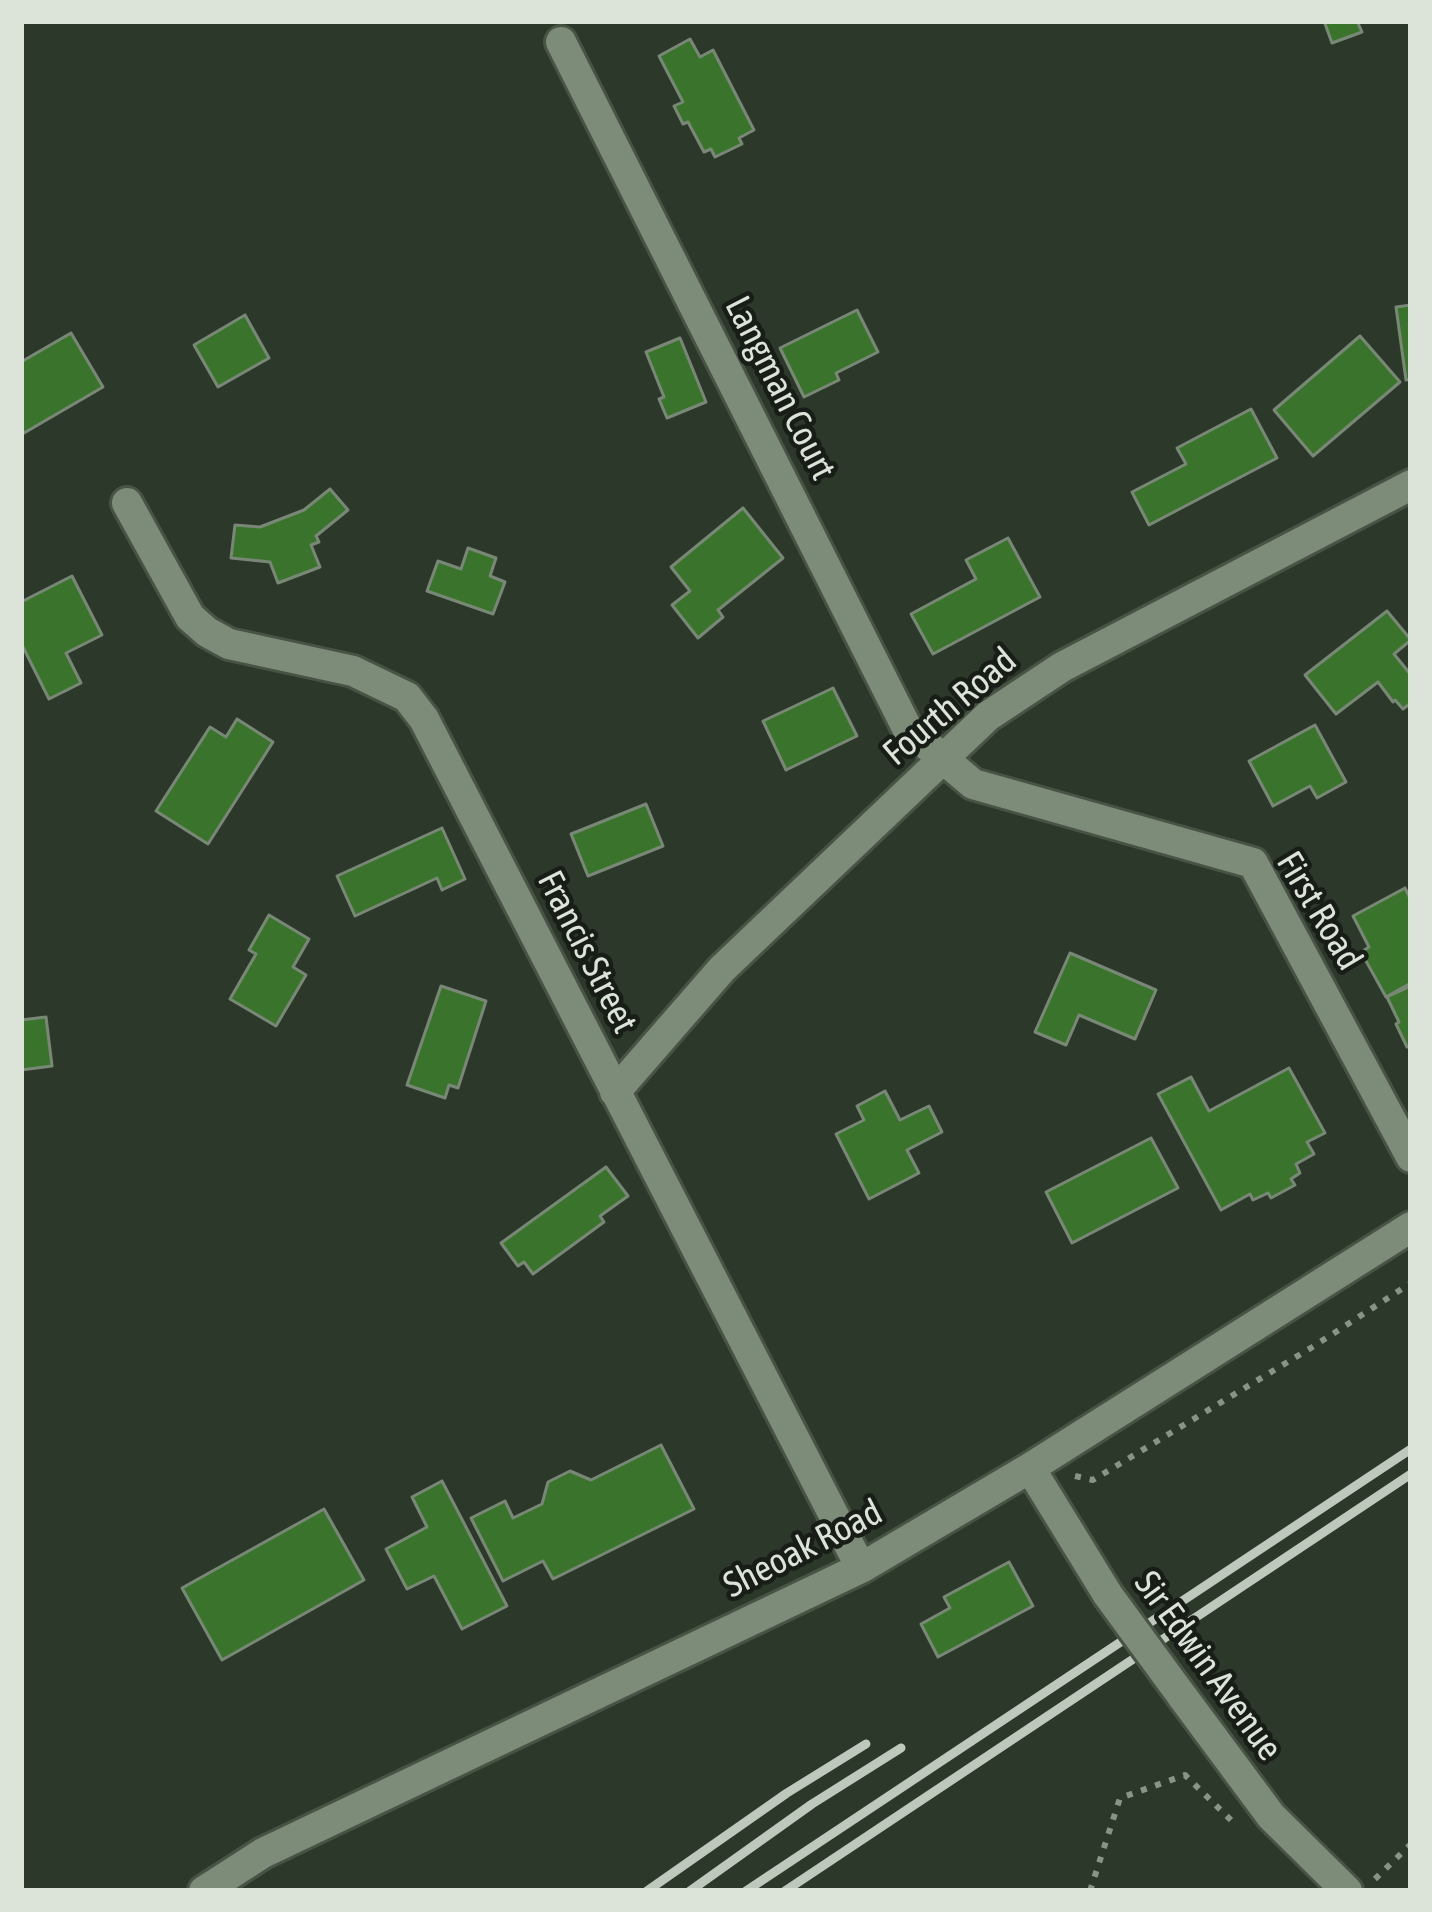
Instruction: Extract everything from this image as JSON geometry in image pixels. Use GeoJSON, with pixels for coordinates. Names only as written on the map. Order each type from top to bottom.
{"type":"FeatureCollection","features":[{"type":"Feature","properties":{"kind":"street","name":"Langman Court"},"geometry":{"type":"LineString","coordinates":[[561,42],[908,728],[943,759]]}},
{"type":"Feature","properties":{"kind":"street","name":"Fourth Road"},"geometry":{"type":"LineString","coordinates":[[615,1092],[722,969],[988,716],[1062,667],[1411,485]]}},
{"type":"Feature","properties":{"kind":"street","name":"Francis Street"},"geometry":{"type":"LineString","coordinates":[[128,503],[190,617],[207,632],[229,644],[353,671],[406,698],[424,719],[861,1568]]}},
{"type":"Feature","properties":{"kind":"street","name":"First Road"},"geometry":{"type":"LineString","coordinates":[[943,759],[973,784],[1253,863],[1411,1157]]}},
{"type":"Feature","properties":{"kind":"street","name":"Sheoak Road"},"geometry":{"type":"LineString","coordinates":[[204,1891],[263,1853],[861,1568],[1030,1468],[1411,1227]]}},
{"type":"Feature","properties":{"kind":"street","name":"Sir Edwin Avenue"},"geometry":{"type":"LineString","coordinates":[[1030,1468],[1108,1595],[1270,1816],[1347,1891]]}},
{"type":"Feature","properties":{"kind":"path"},"geometry":{"type":"LineString","coordinates":[[1030,1468],[1093,1480],[1411,1283]]}},
{"type":"Feature","properties":{"kind":"path"},"geometry":{"type":"LineString","coordinates":[[1090,1891],[1120,1798],[1185,1775],[1247,1834],[1270,1816]]}},
{"type":"Feature","properties":{"kind":"path"},"geometry":{"type":"LineString","coordinates":[[1362,1891],[1411,1844]]}},
{"type":"Feature","properties":{"kind":"building"},"geometry":{"type":"Polygon","coordinates":[[[1324,21],[1357,21],[1362,32],[1332,43],[1324,21]]]}},
{"type":"Feature","properties":{"kind":"building"},"geometry":{"type":"Polygon","coordinates":[[[690,39],[700,57],[713,50],[754,130],[739,138],[742,144],[715,157],[711,149],[704,152],[688,122],[683,124],[674,106],[683,102],[659,56],[690,39]]]}},
{"type":"Feature","properties":{"kind":"building"},"geometry":{"type":"Polygon","coordinates":[[[1411,305],[1411,379],[1406,380],[1396,307],[1411,305]]]}},
{"type":"Feature","properties":{"kind":"building"},"geometry":{"type":"Polygon","coordinates":[[[857,310],[878,352],[836,373],[839,380],[804,397],[780,348],[857,310]]]}},
{"type":"Feature","properties":{"kind":"building"},"geometry":{"type":"Polygon","coordinates":[[[245,315],[269,358],[218,387],[194,345],[245,315]]]}},
{"type":"Feature","properties":{"kind":"building"},"geometry":{"type":"Polygon","coordinates":[[[71,333],[103,387],[24,433],[21,362],[71,333]]]}},
{"type":"Feature","properties":{"kind":"building"},"geometry":{"type":"Polygon","coordinates":[[[1360,336],[1400,382],[1313,456],[1274,410],[1360,336]]]}},
{"type":"Feature","properties":{"kind":"building"},"geometry":{"type":"Polygon","coordinates":[[[680,338],[706,402],[667,418],[646,352],[680,338]]]}},
{"type":"Feature","properties":{"kind":"building"},"geometry":{"type":"Polygon","coordinates":[[[1251,409],[1277,458],[1149,525],[1132,492],[1186,464],[1177,448],[1251,409]]]}},
{"type":"Feature","properties":{"kind":"building"},"geometry":{"type":"Polygon","coordinates":[[[330,489],[348,510],[311,545],[320,567],[278,583],[270,562],[231,558],[235,525],[260,527],[304,510],[330,489]]]}},
{"type":"Feature","properties":{"kind":"building"},"geometry":{"type":"Polygon","coordinates":[[[743,508],[783,558],[718,610],[723,617],[698,638],[672,605],[690,591],[671,567],[743,508]]]}},
{"type":"Feature","properties":{"kind":"building"},"geometry":{"type":"Polygon","coordinates":[[[1008,538],[1040,597],[933,654],[911,614],[976,579],[966,560],[1008,538]]]}},
{"type":"Feature","properties":{"kind":"building"},"geometry":{"type":"Polygon","coordinates":[[[468,548],[496,558],[490,576],[505,582],[493,614],[427,591],[438,561],[461,569],[468,548]]]}},
{"type":"Feature","properties":{"kind":"building"},"geometry":{"type":"Polygon","coordinates":[[[72,576],[102,635],[66,653],[81,683],[49,699],[21,643],[21,602],[72,576]]]}},
{"type":"Feature","properties":{"kind":"building"},"geometry":{"type":"Polygon","coordinates":[[[1387,611],[1411,640],[1394,654],[1411,675],[1411,703],[1403,709],[1378,682],[1336,714],[1305,675],[1387,611]]]}},
{"type":"Feature","properties":{"kind":"building"},"geometry":{"type":"Polygon","coordinates":[[[833,688],[857,736],[786,770],[763,721],[833,688]]]}},
{"type":"Feature","properties":{"kind":"building"},"geometry":{"type":"Polygon","coordinates":[[[237,719],[273,742],[208,844],[156,811],[210,727],[226,737],[237,719]]]}},
{"type":"Feature","properties":{"kind":"building"},"geometry":{"type":"Polygon","coordinates":[[[1315,725],[1346,782],[1317,798],[1310,786],[1273,806],[1249,761],[1315,725]]]}},
{"type":"Feature","properties":{"kind":"building"},"geometry":{"type":"Polygon","coordinates":[[[646,804],[663,846],[588,876],[571,834],[646,804]]]}},
{"type":"Feature","properties":{"kind":"building"},"geometry":{"type":"Polygon","coordinates":[[[442,828],[465,879],[442,890],[437,878],[355,916],[337,876],[442,828]]]}},
{"type":"Feature","properties":{"kind":"building"},"geometry":{"type":"Polygon","coordinates":[[[1405,888],[1411,900],[1411,983],[1386,997],[1361,952],[1369,947],[1353,916],[1405,888]]]}},
{"type":"Feature","properties":{"kind":"building"},"geometry":{"type":"Polygon","coordinates":[[[269,915],[309,939],[293,967],[306,975],[276,1026],[230,999],[256,954],[249,950],[269,915]]]}},
{"type":"Feature","properties":{"kind":"building"},"geometry":{"type":"Polygon","coordinates":[[[1070,953],[1156,990],[1135,1039],[1079,1015],[1066,1045],[1035,1032],[1070,953]]]}},
{"type":"Feature","properties":{"kind":"building"},"geometry":{"type":"Polygon","coordinates":[[[441,986],[486,1001],[458,1088],[449,1085],[445,1098],[407,1085],[441,986]]]}},
{"type":"Feature","properties":{"kind":"building"},"geometry":{"type":"Polygon","coordinates":[[[1411,986],[1411,1046],[1407,1047],[1387,997],[1411,986]]]}},
{"type":"Feature","properties":{"kind":"building"},"geometry":{"type":"Polygon","coordinates":[[[46,1017],[52,1066],[21,1070],[21,1020],[46,1017]]]}},
{"type":"Feature","properties":{"kind":"building"},"geometry":{"type":"Polygon","coordinates":[[[1289,1068],[1325,1133],[1307,1142],[1314,1154],[1296,1164],[1300,1173],[1291,1179],[1295,1185],[1271,1198],[1268,1193],[1253,1200],[1250,1194],[1221,1210],[1158,1094],[1191,1077],[1209,1111],[1289,1068]]]}},
{"type":"Feature","properties":{"kind":"building"},"geometry":{"type":"Polygon","coordinates":[[[885,1091],[900,1120],[929,1106],[942,1132],[907,1150],[919,1173],[869,1199],[836,1134],[864,1120],[857,1106],[885,1091]]]}},
{"type":"Feature","properties":{"kind":"building"},"geometry":{"type":"Polygon","coordinates":[[[1151,1138],[1178,1188],[1072,1243],[1046,1192],[1151,1138]]]}},
{"type":"Feature","properties":{"kind":"building"},"geometry":{"type":"Polygon","coordinates":[[[606,1167],[628,1196],[600,1216],[604,1222],[533,1274],[524,1262],[518,1266],[501,1243],[606,1167]]]}},
{"type":"Feature","properties":{"kind":"building"},"geometry":{"type":"Polygon","coordinates":[[[661,1445],[694,1509],[553,1579],[543,1561],[503,1581],[471,1518],[505,1501],[513,1518],[542,1504],[548,1482],[570,1471],[591,1480],[661,1445]]]}},
{"type":"Feature","properties":{"kind":"building"},"geometry":{"type":"Polygon","coordinates":[[[442,1481],[507,1606],[462,1629],[434,1576],[407,1589],[386,1549],[427,1527],[412,1497],[442,1481]]]}},
{"type":"Feature","properties":{"kind":"building"},"geometry":{"type":"Polygon","coordinates":[[[324,1509],[364,1580],[222,1660],[182,1588],[324,1509]]]}},
{"type":"Feature","properties":{"kind":"building"},"geometry":{"type":"Polygon","coordinates":[[[1009,1562],[1033,1606],[938,1657],[921,1624],[950,1608],[944,1597],[1009,1562]]]}},
{"type":"Feature","properties":{"kind":"railway"},"geometry":{"type":"LineString","coordinates":[[746,1891],[1411,1449]]}},
{"type":"Feature","properties":{"kind":"railway"},"geometry":{"type":"LineString","coordinates":[[785,1891],[1411,1474]]}},
{"type":"Feature","properties":{"kind":"railway"},"geometry":{"type":"LineString","coordinates":[[647,1891],[866,1744]]}},
{"type":"Feature","properties":{"kind":"railway"},"geometry":{"type":"LineString","coordinates":[[690,1891],[901,1748]]}}]}
